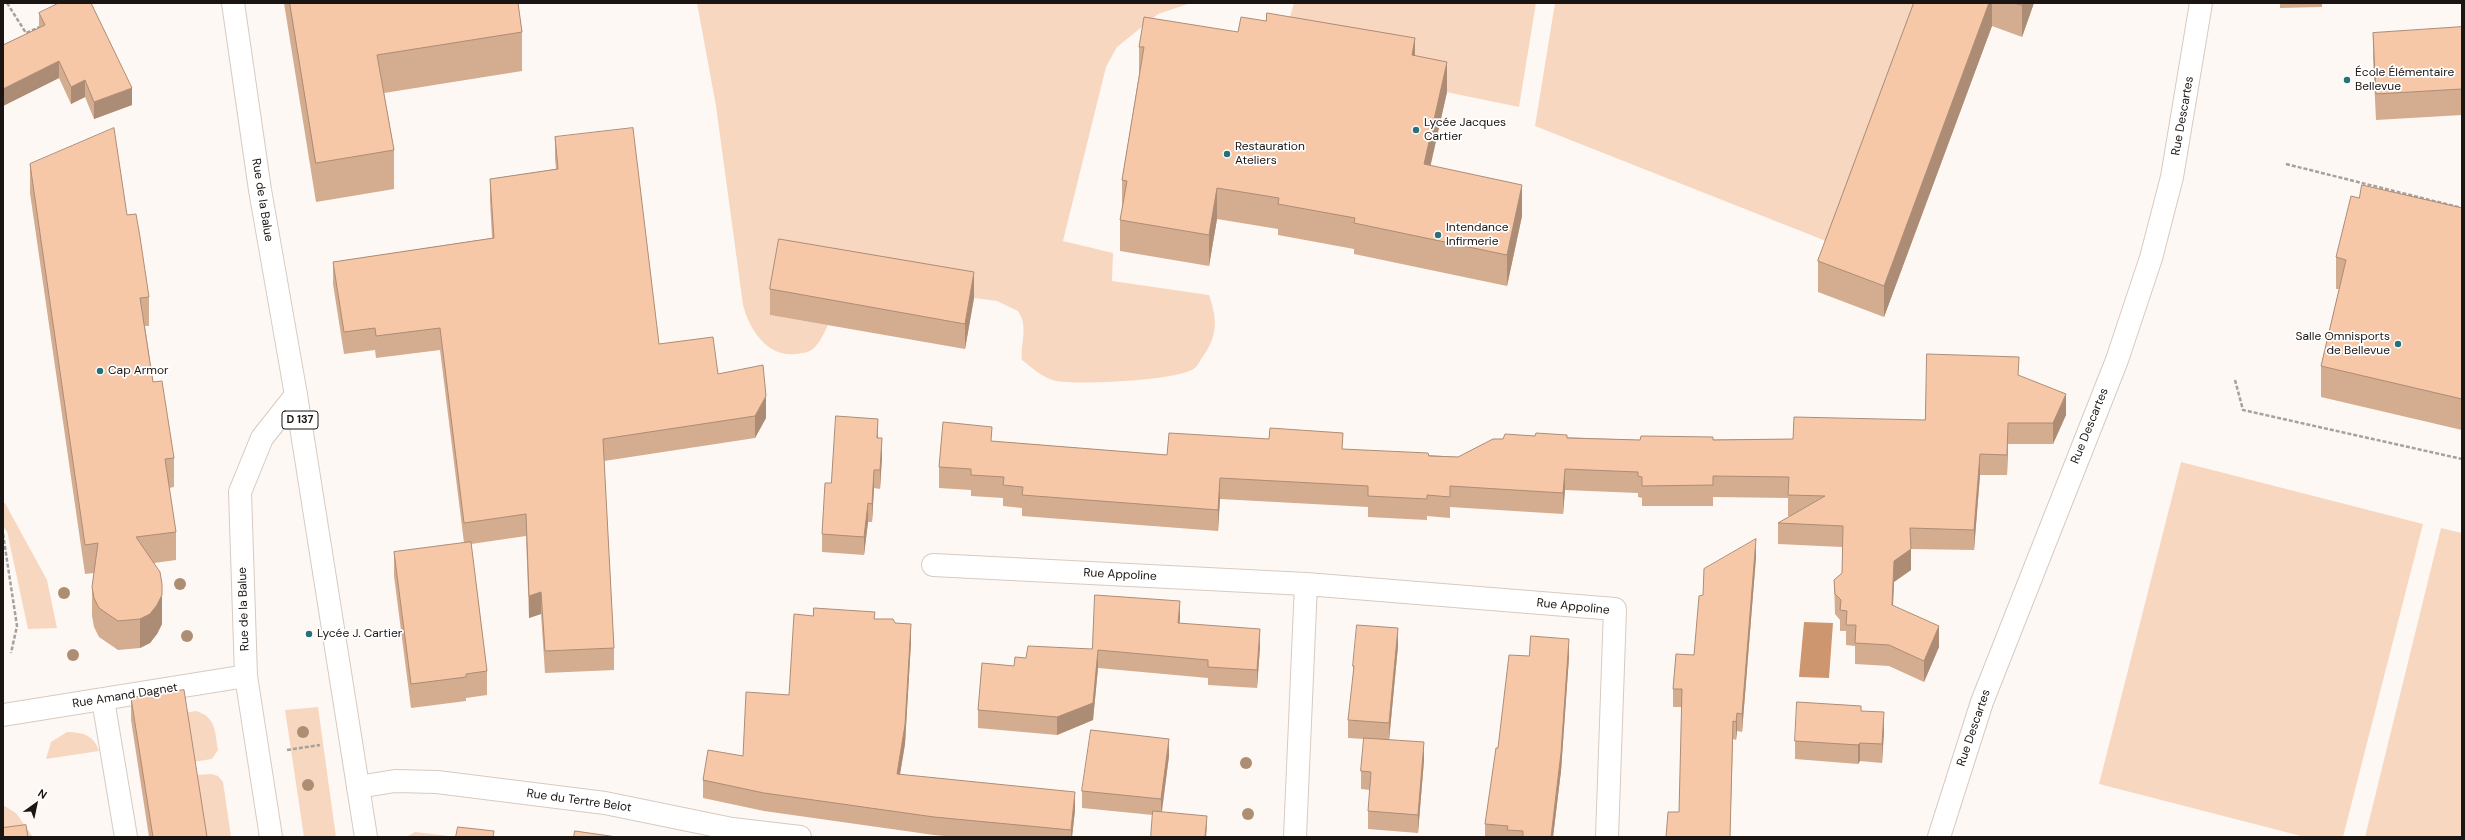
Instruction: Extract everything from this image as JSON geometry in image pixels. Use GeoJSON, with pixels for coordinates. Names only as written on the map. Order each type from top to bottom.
{"type":"FeatureCollection","features":[{"type":"Feature","properties":{"kind":"street","name":"Rue de la Balue"},"geometry":{"type":"LineString","coordinates":[[233,3],[260,190],[296,395],[366,837]]}},
{"type":"Feature","properties":{"kind":"street","name":"Rue Descartes"},"geometry":{"type":"LineString","coordinates":[[1939,837],[1982,702],[2116,360],[2151,258],[2172,177],[2201,3]]}},
{"type":"Feature","properties":{"kind":"street","name":"Rue de la Balue"},"geometry":{"type":"LineString","coordinates":[[271,837],[246,676],[240,492],[262,438],[296,395]]}},
{"type":"Feature","properties":{"kind":"street","name":"Rue Appoline"},"geometry":{"type":"LineString","coordinates":[[933,565],[1306,584],[1615,609],[1607,837]]}},
{"type":"Feature","properties":{"kind":"street"},"geometry":{"type":"LineString","coordinates":[[1295,837],[1306,584]]}},
{"type":"Feature","properties":{"kind":"street","name":"Rue Amand Dagnet"},"geometry":{"type":"LineString","coordinates":[[3,715],[246,676]]}},
{"type":"Feature","properties":{"kind":"street"},"geometry":{"type":"LineString","coordinates":[[103,700],[126,837]]}},
{"type":"Feature","properties":{"kind":"street","name":"Rue du Tertre Belot"},"geometry":{"type":"LineString","coordinates":[[358,787],[395,781],[436,782],[606,803],[732,829],[800,837]]}},
{"type":"Feature","properties":{"kind":"path"},"geometry":{"type":"LineString","coordinates":[[7,3],[26,33],[49,23]]}},
{"type":"Feature","properties":{"kind":"path"},"geometry":{"type":"LineString","coordinates":[[2286,164],[2462,208]]}},
{"type":"Feature","properties":{"kind":"path"},"geometry":{"type":"LineString","coordinates":[[2235,380],[2243,410],[2462,459]]}},
{"type":"Feature","properties":{"kind":"path"},"geometry":{"type":"LineString","coordinates":[[3,534],[17,626],[11,653]]}},
{"type":"Feature","properties":{"kind":"path"},"geometry":{"type":"LineString","coordinates":[[258,754],[350,741]]}},
{"type":"Feature","properties":{"kind":"shaded area"},"geometry":{"type":"Polygon","coordinates":[[[697,3],[1191,3],[1158,14],[1117,47],[1106,67],[1063,241],[1113,253],[1112,281],[1209,295],[1214,311],[1214,333],[1209,348],[1195,368],[1169,376],[1127,381],[1067,382],[1051,380],[1022,360],[1024,329],[1018,311],[997,301],[974,298],[770,315],[828,325],[818,344],[807,352],[785,354],[768,346],[755,332],[743,305],[716,106],[697,3]]]}},
{"type":"Feature","properties":{"kind":"shaded area"},"geometry":{"type":"Polygon","coordinates":[[[1294,3],[1536,3],[1519,107],[1422,87],[1285,34],[1294,3]]]}},
{"type":"Feature","properties":{"kind":"shaded area"},"geometry":{"type":"Polygon","coordinates":[[[1555,3],[1925,3],[1836,245],[1535,126],[1555,3]]]}},
{"type":"Feature","properties":{"kind":"shaded area"},"geometry":{"type":"Polygon","coordinates":[[[2181,462],[2423,524],[2343,837],[2305,837],[2099,784],[2181,462]]]}},
{"type":"Feature","properties":{"kind":"shaded area"},"geometry":{"type":"Polygon","coordinates":[[[3,503],[5,503],[47,580],[57,628],[28,629],[7,531],[3,527],[3,503]]]}},
{"type":"Feature","properties":{"kind":"shaded area"},"geometry":{"type":"Polygon","coordinates":[[[2441,528],[2462,533],[2462,837],[2365,837],[2441,528]]]}},
{"type":"Feature","properties":{"kind":"shaded area"},"geometry":{"type":"Polygon","coordinates":[[[1804,622],[1833,623],[1829,678],[1799,677],[1804,622]]]}},
{"type":"Feature","properties":{"kind":"shaded area"},"geometry":{"type":"Polygon","coordinates":[[[318,707],[336,837],[304,837],[285,710],[318,707]]]}},
{"type":"Feature","properties":{"kind":"shaded area"},"geometry":{"type":"Polygon","coordinates":[[[196,711],[203,714],[211,721],[215,731],[218,750],[212,759],[192,762],[184,713],[196,711]]]}},
{"type":"Feature","properties":{"kind":"shaded area"},"geometry":{"type":"Polygon","coordinates":[[[67,732],[82,734],[91,738],[99,751],[46,759],[51,742],[67,732]]]}},
{"type":"Feature","properties":{"kind":"shaded area"},"geometry":{"type":"Polygon","coordinates":[[[212,774],[218,776],[223,782],[231,837],[204,837],[194,775],[212,774]]]}},
{"type":"Feature","properties":{"kind":"shaded area"},"geometry":{"type":"Polygon","coordinates":[[[3,805],[16,813],[33,837],[3,837],[3,805]]]}},
{"type":"Feature","properties":{"kind":"shaded area"},"geometry":{"type":"Polygon","coordinates":[[[415,832],[458,837],[406,837],[415,832]]]}},
{"type":"Feature","properties":{"kind":"building"},"geometry":{"type":"Polygon","coordinates":[[[59,3],[91,3],[132,88],[94,102],[85,80],[71,87],[59,61],[3,89],[3,45],[45,25],[39,13],[59,3]]]}},
{"type":"Feature","properties":{"kind":"building"},"geometry":{"type":"Polygon","coordinates":[[[290,3],[518,3],[522,32],[377,55],[394,150],[316,163],[290,3]]]}},
{"type":"Feature","properties":{"kind":"building"},"geometry":{"type":"Polygon","coordinates":[[[1914,3],[1989,3],[1884,286],[1818,261],[1914,3]]]}},
{"type":"Feature","properties":{"kind":"building"},"geometry":{"type":"Polygon","coordinates":[[[1267,13],[1415,38],[1412,55],[1447,62],[1424,164],[1522,185],[1507,255],[1354,223],[1355,218],[1278,204],[1279,198],[1217,188],[1209,235],[1120,220],[1127,181],[1122,180],[1144,47],[1139,47],[1144,17],[1238,32],[1241,17],[1266,21],[1267,13]]]}},
{"type":"Feature","properties":{"kind":"building"},"geometry":{"type":"Polygon","coordinates":[[[2462,27],[2462,89],[2376,94],[2373,33],[2462,27]]]}},
{"type":"Feature","properties":{"kind":"building","name":"Cap Armor"},"geometry":{"type":"Polygon","coordinates":[[[114,128],[127,215],[136,214],[140,237],[149,297],[140,298],[153,382],[162,381],[174,458],[165,459],[176,532],[136,537],[160,572],[162,595],[150,614],[140,619],[118,621],[99,608],[94,598],[92,587],[98,543],[85,545],[30,164],[114,128]]]}},
{"type":"Feature","properties":{"kind":"building"},"geometry":{"type":"Polygon","coordinates":[[[633,128],[659,344],[713,337],[718,374],[763,365],[766,396],[755,416],[603,439],[614,648],[545,651],[541,592],[529,596],[526,514],[464,523],[440,328],[376,336],[375,328],[344,332],[333,262],[494,238],[490,179],[558,169],[555,137],[633,128]]]}},
{"type":"Feature","properties":{"kind":"building","name":"Salle Omnisports de Bellevue"},"geometry":{"type":"Polygon","coordinates":[[[2362,185],[2462,208],[2462,399],[2321,366],[2346,260],[2336,257],[2351,196],[2359,198],[2362,185]]]}},
{"type":"Feature","properties":{"kind":"building"},"geometry":{"type":"Polygon","coordinates":[[[779,239],[974,272],[965,324],[770,289],[779,239]]]}},
{"type":"Feature","properties":{"kind":"building"},"geometry":{"type":"Polygon","coordinates":[[[1927,354],[2019,357],[2018,375],[2066,394],[2053,423],[2008,423],[2007,455],[1980,454],[1974,530],[1910,528],[1911,549],[1894,561],[1892,605],[1939,626],[1924,661],[1889,645],[1855,643],[1856,625],[1846,625],[1847,611],[1840,610],[1841,600],[1835,594],[1834,580],[1842,573],[1843,526],[1778,523],[1825,496],[1788,495],[1789,477],[1713,476],[1713,485],[1642,486],[1642,477],[1638,476],[1638,472],[1565,469],[1563,493],[1450,486],[1450,497],[1427,495],[1427,499],[1368,496],[1368,486],[1220,478],[1218,510],[1022,495],[1023,487],[1003,485],[1004,477],[971,475],[971,469],[939,467],[943,422],[992,427],[991,441],[1167,455],[1169,433],[1269,439],[1270,428],[1343,433],[1342,449],[1428,453],[1429,456],[1458,457],[1493,439],[1503,439],[1505,434],[1535,436],[1536,433],[1567,435],[1567,438],[1640,440],[1641,436],[1713,437],[1713,440],[1793,439],[1794,417],[1925,420],[1927,354]]]}},
{"type":"Feature","properties":{"kind":"building"},"geometry":{"type":"Polygon","coordinates":[[[836,416],[878,419],[877,438],[882,438],[880,470],[874,470],[872,504],[868,503],[864,537],[822,534],[825,483],[831,483],[836,416]]]}},
{"type":"Feature","properties":{"kind":"building"},"geometry":{"type":"Polygon","coordinates":[[[1756,539],[1742,714],[1737,713],[1736,722],[1733,721],[1730,837],[1666,837],[1668,812],[1679,812],[1682,689],[1673,689],[1676,654],[1694,655],[1699,596],[1703,595],[1704,569],[1756,539]]]}},
{"type":"Feature","properties":{"kind":"building"},"geometry":{"type":"Polygon","coordinates":[[[471,542],[487,671],[466,674],[466,677],[411,684],[394,552],[471,542]]]}},
{"type":"Feature","properties":{"kind":"building"},"geometry":{"type":"Polygon","coordinates":[[[1095,595],[1180,601],[1178,623],[1260,629],[1257,670],[1208,667],[1208,660],[1098,650],[1093,703],[1057,717],[978,710],[982,663],[1014,666],[1015,657],[1026,658],[1028,646],[1092,649],[1095,595]]]}},
{"type":"Feature","properties":{"kind":"building"},"geometry":{"type":"Polygon","coordinates":[[[814,608],[875,612],[874,619],[893,619],[895,623],[911,624],[905,725],[897,774],[1075,792],[1071,830],[934,817],[764,793],[703,780],[708,750],[743,756],[746,692],[789,695],[794,614],[813,616],[814,608]]]}},
{"type":"Feature","properties":{"kind":"building"},"geometry":{"type":"Polygon","coordinates":[[[1357,625],[1398,628],[1389,723],[1348,720],[1357,625]]]}},
{"type":"Feature","properties":{"kind":"building"},"geometry":{"type":"Polygon","coordinates":[[[1531,636],[1569,639],[1561,753],[1551,837],[1523,837],[1523,831],[1507,830],[1508,826],[1485,824],[1496,748],[1498,748],[1509,655],[1529,656],[1531,636]]]}},
{"type":"Feature","properties":{"kind":"building"},"geometry":{"type":"Polygon","coordinates":[[[184,690],[207,837],[153,837],[131,698],[184,690]]]}},
{"type":"Feature","properties":{"kind":"building"},"geometry":{"type":"Polygon","coordinates":[[[1797,702],[1861,706],[1861,711],[1884,712],[1882,744],[1860,743],[1858,745],[1795,741],[1797,702]]]}},
{"type":"Feature","properties":{"kind":"building"},"geometry":{"type":"Polygon","coordinates":[[[1091,730],[1169,739],[1161,799],[1082,791],[1091,730]]]}},
{"type":"Feature","properties":{"kind":"building"},"geometry":{"type":"Polygon","coordinates":[[[1364,738],[1424,742],[1418,815],[1368,811],[1371,772],[1361,771],[1364,738]]]}},
{"type":"Feature","properties":{"kind":"building"},"geometry":{"type":"Polygon","coordinates":[[[1153,811],[1207,816],[1205,837],[1151,837],[1153,811]]]}},
{"type":"Feature","properties":{"kind":"building"},"geometry":{"type":"Polygon","coordinates":[[[26,825],[28,837],[3,837],[3,828],[26,825]]]}},
{"type":"Feature","properties":{"kind":"building"},"geometry":{"type":"Polygon","coordinates":[[[458,827],[494,831],[493,837],[456,837],[458,827]]]}},
{"type":"Feature","properties":{"kind":"building"},"geometry":{"type":"Polygon","coordinates":[[[575,831],[617,837],[574,837],[575,831]]]}},
{"type":"Feature","properties":{"kind":"place","name":"École Élémentaire Bellevue"},"geometry":{"type":"Point","coordinates":[2347,80]}},
{"type":"Feature","properties":{"kind":"place","name":"Lycée Jacques Cartier"},"geometry":{"type":"Point","coordinates":[1416,130]}},
{"type":"Feature","properties":{"kind":"place","name":"Restauration Ateliers"},"geometry":{"type":"Point","coordinates":[1227,154]}},
{"type":"Feature","properties":{"kind":"place","name":"Intendance Infirmerie"},"geometry":{"type":"Point","coordinates":[1438,235]}},
{"type":"Feature","properties":{"kind":"place","name":"Salle Omnisports de Bellevue"},"geometry":{"type":"Point","coordinates":[2398,344]}},
{"type":"Feature","properties":{"kind":"place","name":"Cap Armor"},"geometry":{"type":"Point","coordinates":[100,371]}},
{"type":"Feature","properties":{"kind":"place","name":"Lycée J. Cartier"},"geometry":{"type":"Point","coordinates":[309,634]}}]}
